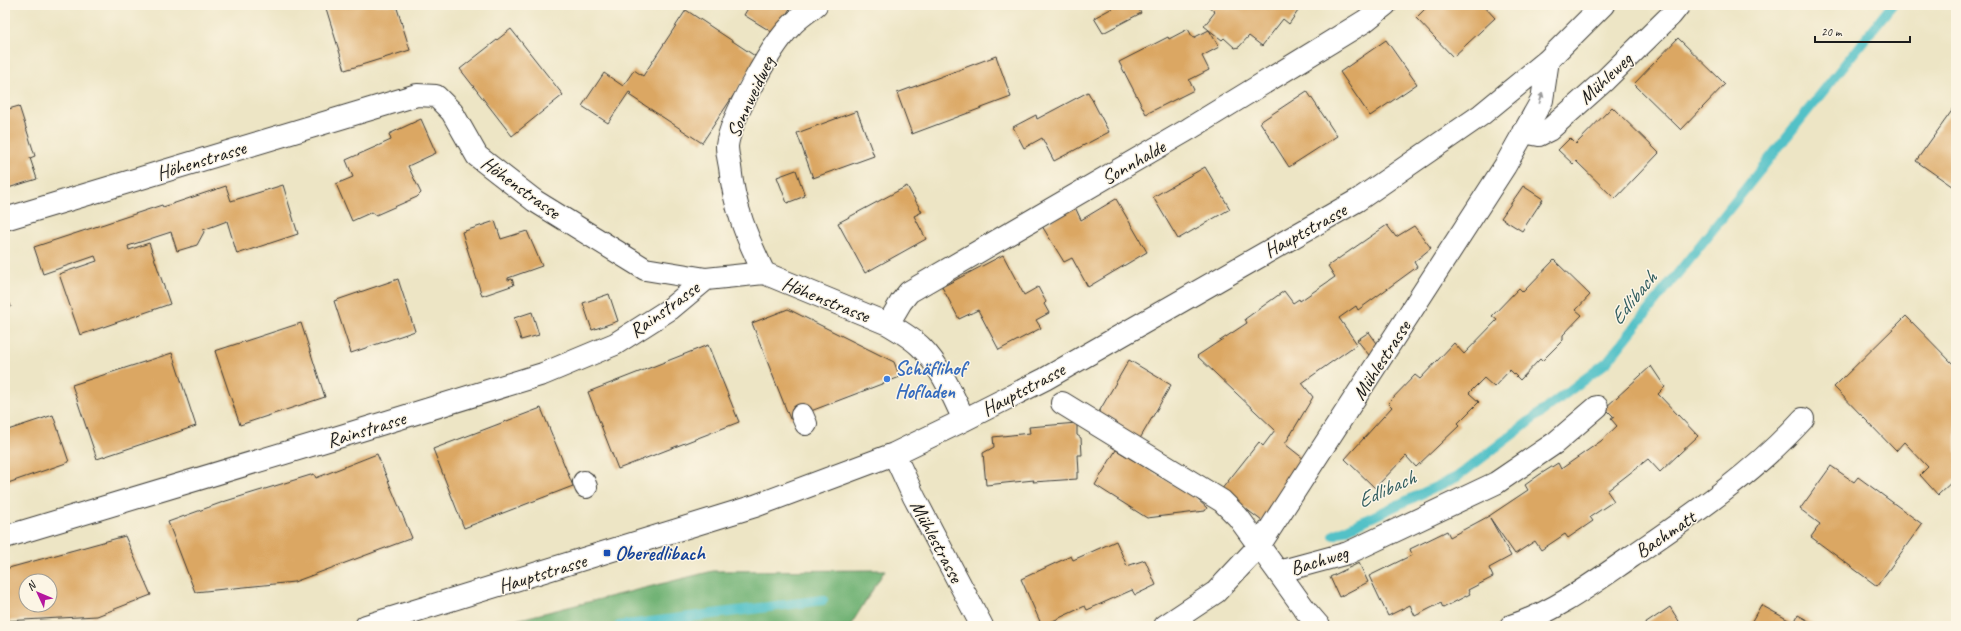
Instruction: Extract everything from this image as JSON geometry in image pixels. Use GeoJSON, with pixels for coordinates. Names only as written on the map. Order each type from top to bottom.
{"type":"FeatureCollection","features":[{"type":"Feature","properties":{"kind":"street","name":"Sonnweidweg"},"geometry":{"type":"LineString","coordinates":[[764,273],[738,214],[731,185],[727,147],[731,132],[747,95],[774,47],[791,26],[816,5]]}},
{"type":"Feature","properties":{"kind":"street","name":"Sonnhalde"},"geometry":{"type":"LineString","coordinates":[[888,324],[901,302],[909,292],[1189,129],[1366,21],[1385,5]]}},
{"type":"Feature","properties":{"kind":"street","name":"Hauptstrasse"},"geometry":{"type":"LineString","coordinates":[[366,626],[755,506],[894,454],[964,420],[1045,379],[1358,200],[1481,115],[1548,60],[1603,5]]}},
{"type":"Feature","properties":{"kind":"street","name":"Mühleweg"},"geometry":{"type":"LineString","coordinates":[[1523,132],[1539,135],[1549,130],[1605,80],[1671,15],[1679,5]]}},
{"type":"Feature","properties":{"kind":"street","name":"Mühlestrasse"},"geometry":{"type":"LineString","coordinates":[[1165,626],[1216,592],[1259,546],[1505,166],[1542,100],[1548,60]]}},
{"type":"Feature","properties":{"kind":"street","name":"Höhenstrasse"},"geometry":{"type":"LineString","coordinates":[[5,219],[417,95],[436,96],[452,112],[477,156],[535,201],[645,269],[706,278],[764,273],[888,324],[905,334],[922,348],[940,373],[964,420]]}},
{"type":"Feature","properties":{"kind":"street","name":"Rainstrasse"},"geometry":{"type":"LineString","coordinates":[[5,536],[543,374],[615,344],[670,309],[706,278]]}},
{"type":"Feature","properties":{"kind":"street","name":"Bachweg"},"geometry":{"type":"LineString","coordinates":[[1062,403],[1222,501],[1238,516],[1278,572],[1348,553],[1496,483],[1555,443],[1597,407]]}},
{"type":"Feature","properties":{"kind":"street","name":"Bachmatt"},"geometry":{"type":"LineString","coordinates":[[1511,626],[1530,620],[1567,600],[1703,507],[1741,479],[1780,445],[1803,419]]}},
{"type":"Feature","properties":{"kind":"street","name":"Mühlestrasse"},"geometry":{"type":"LineString","coordinates":[[894,454],[914,497],[982,626]]}},
{"type":"Feature","properties":{"kind":"street"},"geometry":{"type":"LineString","coordinates":[[1278,572],[1306,610],[1320,626]]}},
{"type":"Feature","properties":{"kind":"green space"},"geometry":{"type":"Polygon","coordinates":[[[885,570],[850,626],[492,626],[713,571],[885,570]]]}},
{"type":"Feature","properties":{"kind":"building"},"geometry":{"type":"Polygon","coordinates":[[[325,5],[396,5],[410,50],[345,70],[325,5]]]}},
{"type":"Feature","properties":{"kind":"building"},"geometry":{"type":"Polygon","coordinates":[[[750,5],[792,5],[775,34],[744,15],[750,5]]]}},
{"type":"Feature","properties":{"kind":"building"},"geometry":{"type":"Polygon","coordinates":[[[1118,5],[1136,5],[1141,13],[1103,33],[1094,18],[1118,5]]]}},
{"type":"Feature","properties":{"kind":"building"},"geometry":{"type":"Polygon","coordinates":[[[1207,5],[1290,5],[1298,11],[1289,24],[1283,19],[1262,46],[1249,36],[1239,47],[1235,48],[1224,38],[1222,40],[1204,26],[1215,12],[1207,5]]]}},
{"type":"Feature","properties":{"kind":"building"},"geometry":{"type":"Polygon","coordinates":[[[1429,5],[1483,5],[1495,18],[1453,57],[1416,18],[1429,5]]]}},
{"type":"Feature","properties":{"kind":"building"},"geometry":{"type":"Polygon","coordinates":[[[686,10],[758,58],[702,143],[629,95],[631,93],[629,92],[608,123],[582,106],[604,73],[623,86],[634,70],[643,76],[686,10]]]}},
{"type":"Feature","properties":{"kind":"building"},"geometry":{"type":"Polygon","coordinates":[[[511,29],[563,95],[512,136],[460,69],[511,29]]]}},
{"type":"Feature","properties":{"kind":"building"},"geometry":{"type":"Polygon","coordinates":[[[1188,29],[1193,38],[1209,30],[1219,47],[1202,56],[1209,70],[1189,80],[1194,90],[1146,114],[1119,62],[1168,37],[1169,39],[1188,29]]]}},
{"type":"Feature","properties":{"kind":"building"},"geometry":{"type":"Polygon","coordinates":[[[1678,38],[1725,84],[1681,130],[1634,84],[1678,38]]]}},
{"type":"Feature","properties":{"kind":"building"},"geometry":{"type":"Polygon","coordinates":[[[1386,40],[1417,84],[1370,116],[1340,72],[1386,40]]]}},
{"type":"Feature","properties":{"kind":"building"},"geometry":{"type":"Polygon","coordinates":[[[996,56],[1011,97],[912,134],[897,93],[996,56]]]}},
{"type":"Feature","properties":{"kind":"building"},"geometry":{"type":"Polygon","coordinates":[[[1307,91],[1337,136],[1289,167],[1260,122],[1307,91]]]}},
{"type":"Feature","properties":{"kind":"building"},"geometry":{"type":"Polygon","coordinates":[[[1088,92],[1109,132],[1054,161],[1042,138],[1024,148],[1013,127],[1036,115],[1037,119],[1088,92]]]}},
{"type":"Feature","properties":{"kind":"building"},"geometry":{"type":"Polygon","coordinates":[[[1956,105],[1956,189],[1916,161],[1956,105]]]}},
{"type":"Feature","properties":{"kind":"building"},"geometry":{"type":"Polygon","coordinates":[[[19,106],[35,156],[30,158],[37,179],[5,189],[5,110],[19,106]]]}},
{"type":"Feature","properties":{"kind":"building"},"geometry":{"type":"Polygon","coordinates":[[[1612,107],[1659,153],[1615,199],[1576,161],[1573,164],[1558,150],[1570,138],[1576,144],[1612,107]]]}},
{"type":"Feature","properties":{"kind":"building"},"geometry":{"type":"Polygon","coordinates":[[[857,111],[874,156],[813,178],[797,133],[857,111]]]}},
{"type":"Feature","properties":{"kind":"building"},"geometry":{"type":"Polygon","coordinates":[[[421,119],[436,153],[408,166],[421,193],[417,197],[376,215],[372,212],[352,221],[336,184],[353,177],[346,160],[391,140],[389,134],[421,119]]]}},
{"type":"Feature","properties":{"kind":"building"},"geometry":{"type":"Polygon","coordinates":[[[1205,167],[1230,209],[1178,239],[1153,197],[1205,167]]]}},
{"type":"Feature","properties":{"kind":"building"},"geometry":{"type":"Polygon","coordinates":[[[796,170],[805,196],[787,203],[777,177],[796,170]]]}},
{"type":"Feature","properties":{"kind":"building"},"geometry":{"type":"Polygon","coordinates":[[[283,185],[298,234],[237,254],[227,221],[203,230],[204,232],[197,245],[177,251],[171,232],[128,246],[129,250],[149,243],[170,304],[80,335],[59,274],[97,261],[95,256],[43,274],[34,247],[162,205],[163,207],[226,186],[231,201],[283,185]]]}},
{"type":"Feature","properties":{"kind":"building"},"geometry":{"type":"Polygon","coordinates":[[[907,186],[922,212],[914,216],[926,239],[865,273],[838,223],[907,186]]]}},
{"type":"Feature","properties":{"kind":"building"},"geometry":{"type":"Polygon","coordinates":[[[1523,186],[1543,199],[1522,231],[1501,218],[1523,186]]]}},
{"type":"Feature","properties":{"kind":"building"},"geometry":{"type":"Polygon","coordinates":[[[1116,199],[1147,252],[1088,287],[1072,258],[1064,262],[1042,226],[1075,207],[1081,220],[1116,199]]]}},
{"type":"Feature","properties":{"kind":"building"},"geometry":{"type":"Polygon","coordinates":[[[495,221],[501,239],[527,231],[542,266],[508,278],[508,280],[512,279],[514,285],[482,296],[462,232],[495,221]]]}},
{"type":"Feature","properties":{"kind":"building"},"geometry":{"type":"Polygon","coordinates":[[[1387,225],[1396,237],[1414,226],[1431,248],[1414,262],[1417,267],[1358,310],[1356,306],[1339,318],[1357,344],[1302,383],[1313,397],[1285,444],[1304,459],[1294,471],[1298,474],[1262,521],[1221,490],[1259,442],[1263,446],[1275,430],[1197,356],[1247,323],[1245,319],[1284,291],[1293,303],[1299,299],[1300,301],[1335,277],[1328,266],[1387,225]]]}},
{"type":"Feature","properties":{"kind":"building"},"geometry":{"type":"Polygon","coordinates":[[[1003,255],[1024,295],[1038,287],[1046,302],[1044,304],[1049,313],[1036,320],[1041,328],[999,350],[978,310],[959,319],[942,287],[1003,255]]]}},
{"type":"Feature","properties":{"kind":"building"},"geometry":{"type":"Polygon","coordinates":[[[1554,260],[1590,295],[1576,310],[1582,315],[1563,335],[1563,340],[1542,361],[1540,359],[1520,380],[1510,370],[1494,387],[1484,378],[1469,393],[1479,402],[1458,423],[1460,425],[1416,467],[1406,456],[1375,488],[1345,459],[1392,407],[1388,403],[1415,375],[1420,379],[1454,343],[1464,354],[1497,320],[1492,316],[1519,288],[1523,292],[1554,260]]]}},
{"type":"Feature","properties":{"kind":"building"},"geometry":{"type":"Polygon","coordinates":[[[398,279],[415,331],[351,353],[334,301],[398,279]]]}},
{"type":"Feature","properties":{"kind":"building"},"geometry":{"type":"Polygon","coordinates":[[[5,291],[11,307],[5,309],[5,291]]]}},
{"type":"Feature","properties":{"kind":"building"},"geometry":{"type":"Polygon","coordinates":[[[609,294],[618,321],[592,330],[583,303],[609,294]]]}},
{"type":"Feature","properties":{"kind":"building"},"geometry":{"type":"Polygon","coordinates":[[[788,309],[894,362],[900,377],[790,419],[752,323],[788,309]]]}},
{"type":"Feature","properties":{"kind":"building"},"geometry":{"type":"Polygon","coordinates":[[[532,312],[539,335],[521,340],[514,318],[532,312]]]}},
{"type":"Feature","properties":{"kind":"building"},"geometry":{"type":"Polygon","coordinates":[[[1906,316],[1956,367],[1956,478],[1938,495],[1920,475],[1928,467],[1904,442],[1896,451],[1834,387],[1906,316]]]}},
{"type":"Feature","properties":{"kind":"building"},"geometry":{"type":"Polygon","coordinates":[[[301,323],[325,397],[240,425],[215,351],[301,323]]]}},
{"type":"Feature","properties":{"kind":"building"},"geometry":{"type":"Polygon","coordinates":[[[1369,332],[1379,346],[1369,355],[1357,340],[1369,332]]]}},
{"type":"Feature","properties":{"kind":"building"},"geometry":{"type":"Polygon","coordinates":[[[708,345],[739,422],[618,469],[588,392],[708,345]]]}},
{"type":"Feature","properties":{"kind":"building"},"geometry":{"type":"Polygon","coordinates":[[[172,353],[196,426],[97,459],[72,385],[172,353]]]}},
{"type":"Feature","properties":{"kind":"building"},"geometry":{"type":"Polygon","coordinates":[[[1129,360],[1171,385],[1138,442],[1096,417],[1129,360]]]}},
{"type":"Feature","properties":{"kind":"building"},"geometry":{"type":"Polygon","coordinates":[[[1651,366],[1665,387],[1658,394],[1698,436],[1660,472],[1648,459],[1607,491],[1614,501],[1590,517],[1593,521],[1568,538],[1565,534],[1541,550],[1535,541],[1515,554],[1490,518],[1511,556],[1489,568],[1493,577],[1468,590],[1470,594],[1443,608],[1441,603],[1415,616],[1410,605],[1388,616],[1369,576],[1412,555],[1410,549],[1447,531],[1450,537],[1489,516],[1528,490],[1525,485],[1539,475],[1558,463],[1561,469],[1601,441],[1617,426],[1611,419],[1614,417],[1605,408],[1651,366]]]}},
{"type":"Feature","properties":{"kind":"building"},"geometry":{"type":"Polygon","coordinates":[[[541,408],[573,486],[464,528],[433,449],[541,408]]]}},
{"type":"Feature","properties":{"kind":"building"},"geometry":{"type":"Polygon","coordinates":[[[53,415],[69,462],[5,484],[5,431],[53,415]]]}},
{"type":"Feature","properties":{"kind":"building"},"geometry":{"type":"Polygon","coordinates":[[[1077,423],[1077,435],[1081,438],[1082,455],[1078,455],[1079,473],[1077,473],[1077,479],[1033,482],[1034,480],[986,485],[983,453],[994,447],[993,437],[1030,433],[1029,427],[1077,423]]]}},
{"type":"Feature","properties":{"kind":"building"},"geometry":{"type":"Polygon","coordinates":[[[1116,450],[1196,498],[1207,508],[1205,511],[1147,518],[1095,485],[1116,450]]]}},
{"type":"Feature","properties":{"kind":"building"},"geometry":{"type":"Polygon","coordinates":[[[377,454],[412,538],[294,582],[195,592],[168,522],[226,501],[314,474],[316,478],[377,454]]]}},
{"type":"Feature","properties":{"kind":"building"},"geometry":{"type":"Polygon","coordinates":[[[1831,466],[1854,482],[1858,477],[1922,524],[1877,586],[1811,537],[1820,524],[1800,509],[1831,466]]]}},
{"type":"Feature","properties":{"kind":"building"},"geometry":{"type":"Polygon","coordinates":[[[125,536],[151,595],[97,616],[5,621],[5,569],[125,536]]]}},
{"type":"Feature","properties":{"kind":"building"},"geometry":{"type":"Polygon","coordinates":[[[1116,541],[1127,566],[1145,560],[1156,585],[1135,595],[1132,590],[1087,610],[1085,606],[1042,626],[1021,579],[1071,556],[1073,560],[1116,541]]]}},
{"type":"Feature","properties":{"kind":"building"},"geometry":{"type":"Polygon","coordinates":[[[1359,563],[1368,582],[1339,597],[1330,577],[1359,563]]]}},
{"type":"Feature","properties":{"kind":"building"},"geometry":{"type":"Polygon","coordinates":[[[1761,605],[1794,623],[1798,615],[1818,626],[1749,626],[1761,605]]]}},
{"type":"Feature","properties":{"kind":"building"},"geometry":{"type":"Polygon","coordinates":[[[1670,607],[1682,626],[1642,626],[1670,607]]]}},
{"type":"Feature","properties":{"kind":"waterway","name":"Edlibach"},"geometry":{"type":"LineString","coordinates":[[1334,535],[1457,477],[1607,362],[1892,5]]}},
{"type":"Feature","properties":{"kind":"waterway"},"geometry":{"type":"LineString","coordinates":[[619,626],[823,600]]}},
{"type":"Feature","properties":{"kind":"place","name":"Schäflihof Hofladen"},"geometry":{"type":"Point","coordinates":[887,379]}},
{"type":"Feature","properties":{"kind":"place","name":"Oberedlibach"},"geometry":{"type":"Point","coordinates":[607,553]}}]}
